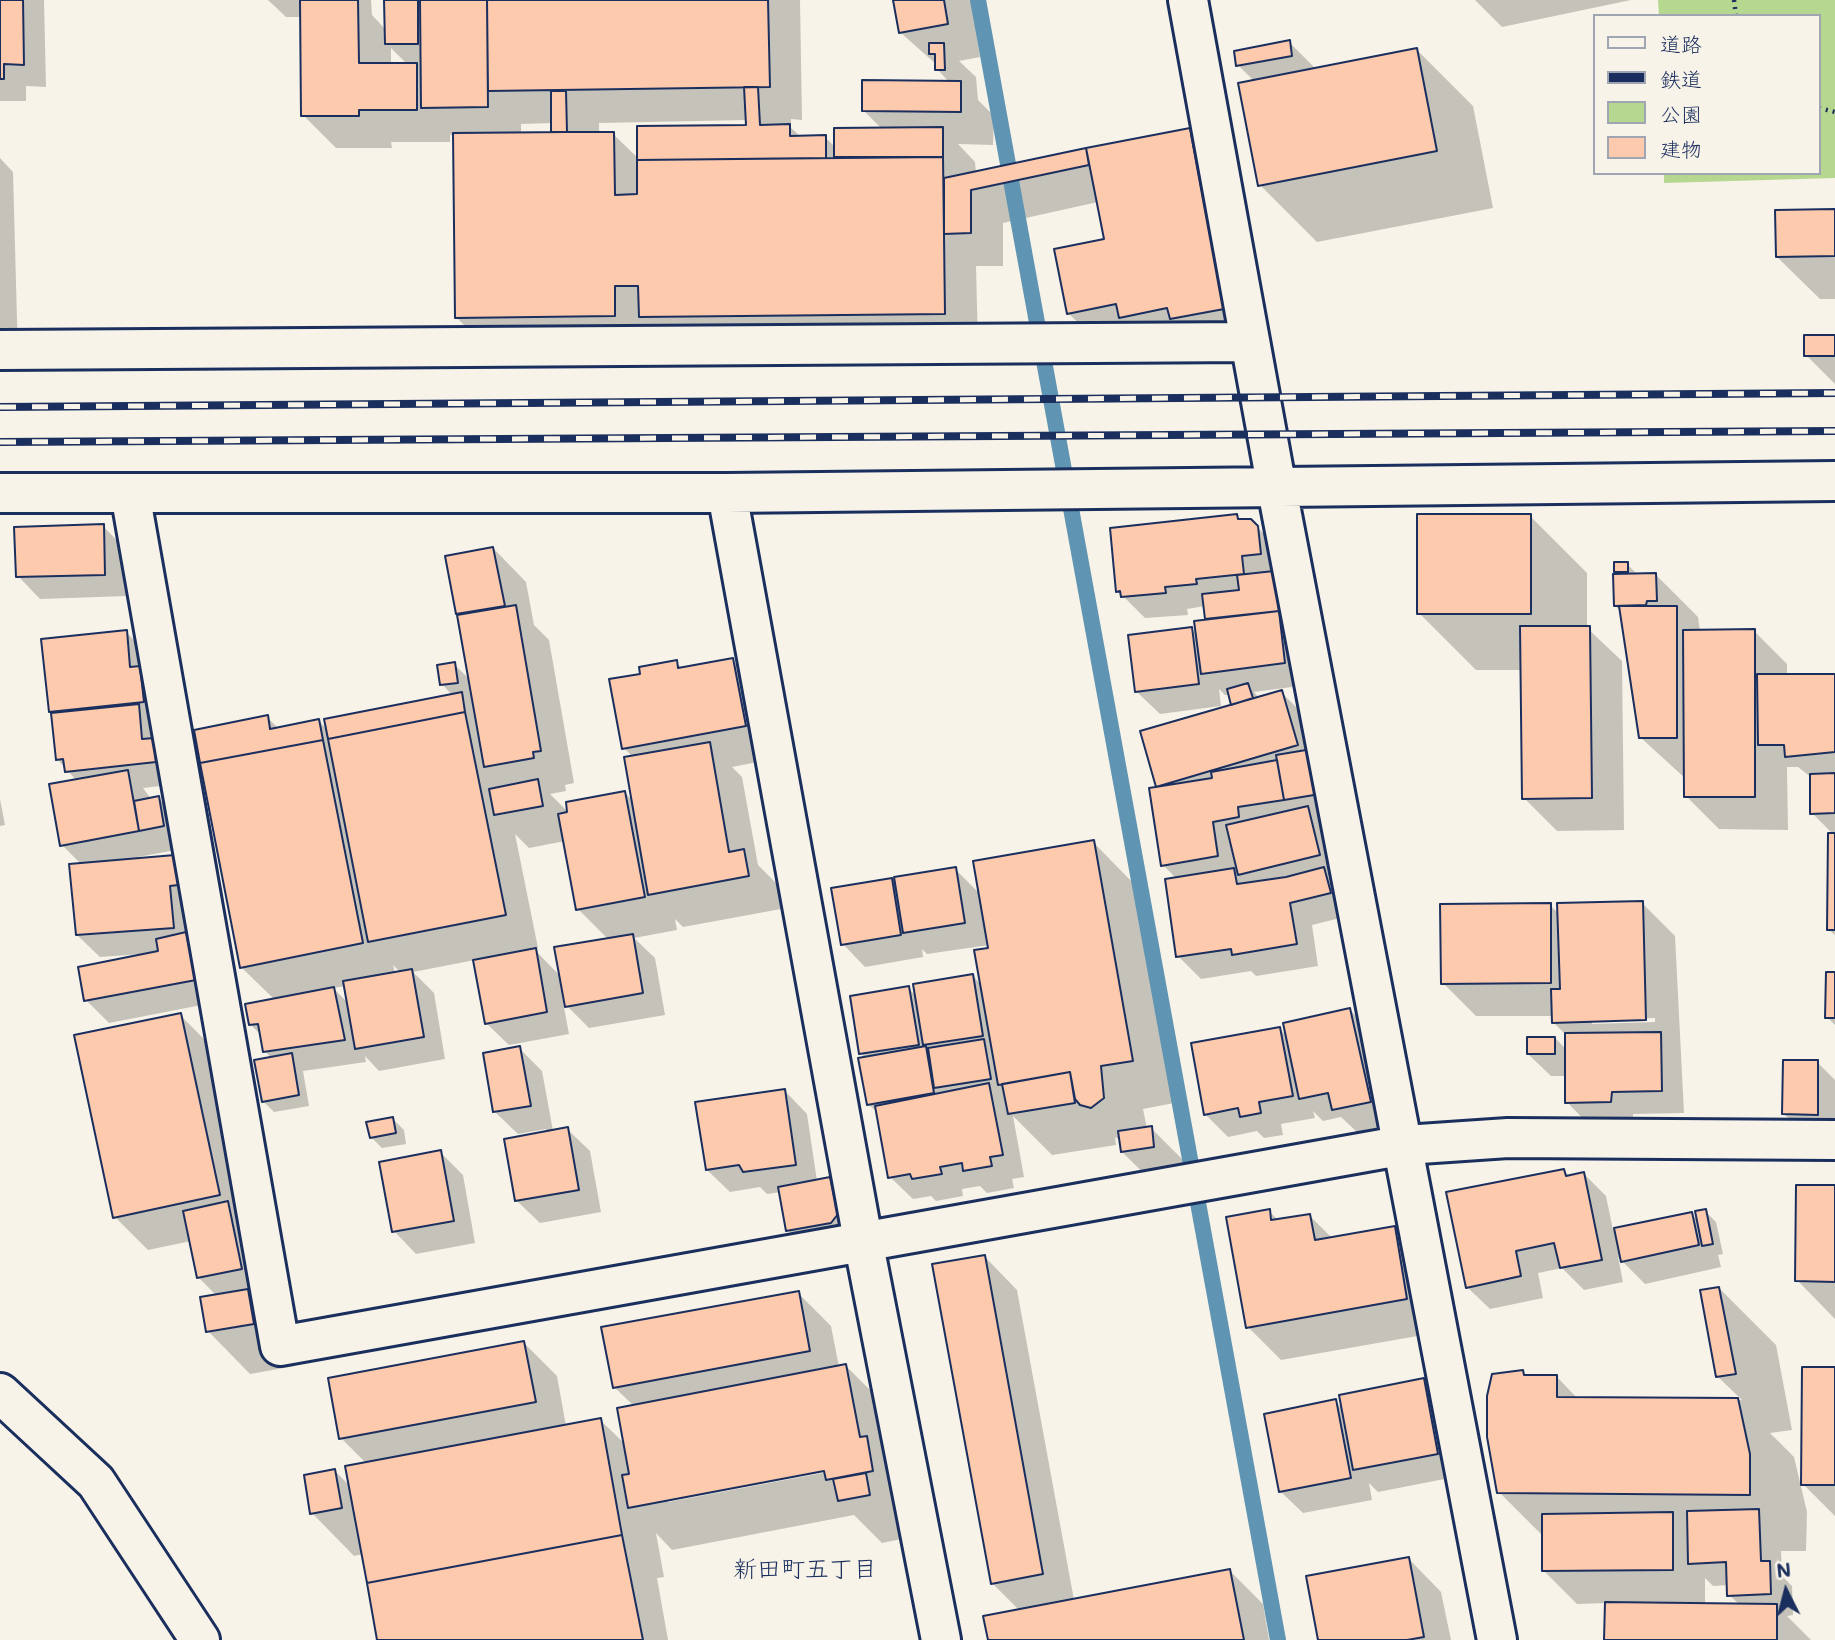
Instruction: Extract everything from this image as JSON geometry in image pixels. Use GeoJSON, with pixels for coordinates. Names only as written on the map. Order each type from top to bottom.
{"type":"FeatureCollection","features":[{"type":"Feature","properties":{"kind":"street"},"geometry":{"type":"LineString","coordinates":[[1188,0],[1277,489],[1405,1145],[1497,1640]]}},
{"type":"Feature","properties":{"kind":"street"},"geometry":{"type":"LineString","coordinates":[[0,350],[1250,342]]}},
{"type":"Feature","properties":{"kind":"street"},"geometry":{"type":"LineString","coordinates":[[0,493],[727,493],[1835,481]]}},
{"type":"Feature","properties":{"kind":"street"},"geometry":{"type":"LineString","coordinates":[[130,492],[280,1346],[1405,1145],[1508,1138],[1835,1140]]}},
{"type":"Feature","properties":{"kind":"street"},"geometry":{"type":"LineString","coordinates":[[727,493],[863,1240],[941,1640]]}},
{"type":"Feature","properties":{"kind":"street"},"geometry":{"type":"LineString","coordinates":[[0,1393],[96,1482],[200,1640]]}},
{"type":"Feature","properties":{"kind":"green space"},"geometry":{"type":"Polygon","coordinates":[[[1658,0],[1835,0],[1835,178],[1664,183],[1664,175],[1821,175],[1821,14],[1659,14],[1658,0]]]}},
{"type":"Feature","properties":{"kind":"building"},"geometry":{"type":"Polygon","coordinates":[[[0,0],[23,0],[24,65],[4,64],[4,79],[0,79],[0,0]]]}},
{"type":"Feature","properties":{"kind":"building"},"geometry":{"type":"Polygon","coordinates":[[[300,0],[358,0],[359,63],[417,63],[417,110],[359,110],[359,116],[301,116],[300,0]]]}},
{"type":"Feature","properties":{"kind":"building"},"geometry":{"type":"Polygon","coordinates":[[[384,0],[418,0],[418,44],[385,44],[384,0]]]}},
{"type":"Feature","properties":{"kind":"building"},"geometry":{"type":"Polygon","coordinates":[[[420,0],[487,0],[488,107],[421,108],[420,0]]]}},
{"type":"Feature","properties":{"kind":"building"},"geometry":{"type":"Polygon","coordinates":[[[487,0],[768,0],[770,87],[488,91],[487,0]]]}},
{"type":"Feature","properties":{"kind":"building"},"geometry":{"type":"Polygon","coordinates":[[[893,0],[944,0],[948,24],[899,33],[893,0]]]}},
{"type":"Feature","properties":{"kind":"building"},"geometry":{"type":"Polygon","coordinates":[[[1290,40],[1292,56],[1236,66],[1234,51],[1290,40]]]}},
{"type":"Feature","properties":{"kind":"building"},"geometry":{"type":"Polygon","coordinates":[[[929,43],[944,43],[945,70],[935,70],[935,54],[929,54],[929,43]]]}},
{"type":"Feature","properties":{"kind":"building"},"geometry":{"type":"Polygon","coordinates":[[[1417,48],[1437,151],[1258,186],[1238,83],[1417,48]]]}},
{"type":"Feature","properties":{"kind":"building"},"geometry":{"type":"Polygon","coordinates":[[[862,80],[961,81],[961,112],[862,111],[862,80]]]}},
{"type":"Feature","properties":{"kind":"building"},"geometry":{"type":"Polygon","coordinates":[[[744,87],[758,87],[760,125],[790,124],[790,136],[826,135],[826,158],[637,160],[637,126],[746,125],[744,87]]]}},
{"type":"Feature","properties":{"kind":"building"},"geometry":{"type":"Polygon","coordinates":[[[551,91],[566,91],[567,132],[551,132],[551,91]]]}},
{"type":"Feature","properties":{"kind":"building"},"geometry":{"type":"Polygon","coordinates":[[[943,127],[943,157],[834,157],[834,128],[943,127]]]}},
{"type":"Feature","properties":{"kind":"building"},"geometry":{"type":"Polygon","coordinates":[[[1190,128],[1224,309],[1170,319],[1167,308],[1119,318],[1116,304],[1067,314],[1054,249],[1104,239],[1086,148],[1190,128]]]}},
{"type":"Feature","properties":{"kind":"building"},"geometry":{"type":"Polygon","coordinates":[[[614,132],[615,195],[637,194],[637,160],[943,157],[945,314],[639,317],[638,286],[615,286],[615,316],[455,318],[453,133],[614,132]]]}},
{"type":"Feature","properties":{"kind":"building"},"geometry":{"type":"Polygon","coordinates":[[[1086,148],[1089,165],[971,190],[971,233],[944,234],[944,178],[1086,148]]]}},
{"type":"Feature","properties":{"kind":"building"},"geometry":{"type":"Polygon","coordinates":[[[1835,209],[1835,256],[1776,257],[1775,210],[1835,209]]]}},
{"type":"Feature","properties":{"kind":"building"},"geometry":{"type":"Polygon","coordinates":[[[1804,335],[1835,335],[1835,356],[1804,356],[1804,335]]]}},
{"type":"Feature","properties":{"kind":"building"},"geometry":{"type":"Polygon","coordinates":[[[1237,514],[1238,519],[1251,519],[1258,526],[1261,554],[1242,556],[1244,574],[1196,579],[1197,584],[1165,587],[1166,593],[1121,597],[1120,591],[1116,592],[1110,528],[1237,514]]]}},
{"type":"Feature","properties":{"kind":"building"},"geometry":{"type":"Polygon","coordinates":[[[1417,514],[1531,514],[1531,614],[1417,614],[1417,514]]]}},
{"type":"Feature","properties":{"kind":"building"},"geometry":{"type":"Polygon","coordinates":[[[104,524],[105,575],[16,577],[14,527],[104,524]]]}},
{"type":"Feature","properties":{"kind":"building"},"geometry":{"type":"Polygon","coordinates":[[[493,547],[505,606],[456,614],[445,556],[493,547]]]}},
{"type":"Feature","properties":{"kind":"building"},"geometry":{"type":"Polygon","coordinates":[[[1614,562],[1628,562],[1628,572],[1614,572],[1614,562]]]}},
{"type":"Feature","properties":{"kind":"building"},"geometry":{"type":"Polygon","coordinates":[[[1274,571],[1279,611],[1205,619],[1202,594],[1239,590],[1237,575],[1274,571]]]}},
{"type":"Feature","properties":{"kind":"building"},"geometry":{"type":"Polygon","coordinates":[[[1656,573],[1657,601],[1647,601],[1646,605],[1614,606],[1613,574],[1656,573]]]}},
{"type":"Feature","properties":{"kind":"building"},"geometry":{"type":"Polygon","coordinates":[[[516,605],[541,751],[533,752],[534,758],[484,767],[457,615],[516,605]]]}},
{"type":"Feature","properties":{"kind":"building"},"geometry":{"type":"Polygon","coordinates":[[[1619,606],[1677,606],[1677,738],[1639,738],[1619,606]]]}},
{"type":"Feature","properties":{"kind":"building"},"geometry":{"type":"Polygon","coordinates":[[[1279,611],[1285,663],[1201,674],[1194,621],[1279,611]]]}},
{"type":"Feature","properties":{"kind":"building"},"geometry":{"type":"Polygon","coordinates":[[[1520,626],[1590,626],[1592,798],[1522,799],[1520,626]]]}},
{"type":"Feature","properties":{"kind":"building"},"geometry":{"type":"Polygon","coordinates":[[[1192,627],[1199,684],[1135,692],[1128,635],[1192,627]]]}},
{"type":"Feature","properties":{"kind":"building"},"geometry":{"type":"Polygon","coordinates":[[[1755,629],[1755,797],[1684,797],[1683,630],[1755,629]]]}},
{"type":"Feature","properties":{"kind":"building"},"geometry":{"type":"Polygon","coordinates":[[[127,630],[130,667],[140,666],[144,702],[49,712],[41,639],[127,630]]]}},
{"type":"Feature","properties":{"kind":"building"},"geometry":{"type":"Polygon","coordinates":[[[733,658],[746,726],[622,749],[609,679],[640,674],[639,667],[677,660],[678,668],[733,658]]]}},
{"type":"Feature","properties":{"kind":"building"},"geometry":{"type":"Polygon","coordinates":[[[455,662],[458,683],[440,685],[437,665],[455,662]]]}},
{"type":"Feature","properties":{"kind":"building"},"geometry":{"type":"Polygon","coordinates":[[[1757,674],[1835,674],[1835,752],[1785,757],[1784,745],[1758,745],[1757,674]]]}},
{"type":"Feature","properties":{"kind":"building"},"geometry":{"type":"Polygon","coordinates":[[[1248,683],[1253,698],[1231,705],[1227,689],[1248,683]]]}},
{"type":"Feature","properties":{"kind":"building"},"geometry":{"type":"Polygon","coordinates":[[[1282,690],[1298,745],[1156,787],[1140,731],[1282,690]]]}},
{"type":"Feature","properties":{"kind":"building"},"geometry":{"type":"Polygon","coordinates":[[[462,692],[465,712],[328,739],[324,719],[462,692]]]}},
{"type":"Feature","properties":{"kind":"building"},"geometry":{"type":"Polygon","coordinates":[[[139,704],[142,739],[154,738],[156,762],[65,772],[63,759],[56,760],[51,713],[139,704]]]}},
{"type":"Feature","properties":{"kind":"building"},"geometry":{"type":"Polygon","coordinates":[[[465,712],[506,915],[368,942],[328,739],[465,712]]]}},
{"type":"Feature","properties":{"kind":"building"},"geometry":{"type":"Polygon","coordinates":[[[268,715],[270,729],[319,719],[323,740],[200,763],[194,730],[268,715]]]}},
{"type":"Feature","properties":{"kind":"building"},"geometry":{"type":"Polygon","coordinates":[[[323,740],[363,943],[240,968],[200,763],[323,740]]]}},
{"type":"Feature","properties":{"kind":"building"},"geometry":{"type":"Polygon","coordinates":[[[710,742],[729,852],[744,849],[749,876],[648,895],[624,757],[710,742]]]}},
{"type":"Feature","properties":{"kind":"building"},"geometry":{"type":"Polygon","coordinates":[[[1312,749],[1320,794],[1284,800],[1276,755],[1312,749]]]}},
{"type":"Feature","properties":{"kind":"building"},"geometry":{"type":"Polygon","coordinates":[[[1277,760],[1284,800],[1238,807],[1239,817],[1213,822],[1218,856],[1161,866],[1149,788],[1212,778],[1211,772],[1277,760]]]}},
{"type":"Feature","properties":{"kind":"building"},"geometry":{"type":"Polygon","coordinates":[[[128,770],[139,831],[60,846],[49,784],[128,770]]]}},
{"type":"Feature","properties":{"kind":"building"},"geometry":{"type":"Polygon","coordinates":[[[1835,773],[1835,813],[1810,814],[1810,774],[1835,773]]]}},
{"type":"Feature","properties":{"kind":"building"},"geometry":{"type":"Polygon","coordinates":[[[538,779],[543,806],[494,815],[489,789],[538,779]]]}},
{"type":"Feature","properties":{"kind":"building"},"geometry":{"type":"Polygon","coordinates":[[[625,791],[645,897],[576,910],[558,814],[567,812],[566,802],[625,791]]]}},
{"type":"Feature","properties":{"kind":"building"},"geometry":{"type":"Polygon","coordinates":[[[159,796],[164,826],[139,831],[134,801],[159,796]]]}},
{"type":"Feature","properties":{"kind":"building"},"geometry":{"type":"Polygon","coordinates":[[[1308,806],[1320,855],[1238,875],[1226,825],[1308,806]]]}},
{"type":"Feature","properties":{"kind":"building"},"geometry":{"type":"Polygon","coordinates":[[[1828,833],[1835,833],[1835,930],[1827,930],[1828,833]]]}},
{"type":"Feature","properties":{"kind":"building"},"geometry":{"type":"Polygon","coordinates":[[[1094,840],[1133,1061],[1101,1066],[1104,1098],[1091,1108],[1080,1105],[1075,1099],[1070,1072],[998,1085],[974,950],[988,948],[973,861],[1094,840]]]}},
{"type":"Feature","properties":{"kind":"building"},"geometry":{"type":"Polygon","coordinates":[[[175,855],[178,885],[170,886],[174,928],[76,935],[69,864],[175,855]]]}},
{"type":"Feature","properties":{"kind":"building"},"geometry":{"type":"Polygon","coordinates":[[[956,867],[965,923],[903,933],[894,877],[956,867]]]}},
{"type":"Feature","properties":{"kind":"building"},"geometry":{"type":"Polygon","coordinates":[[[1324,867],[1331,893],[1290,903],[1297,944],[1232,955],[1231,949],[1176,957],[1165,879],[1234,868],[1237,884],[1286,877],[1324,867]]]}},
{"type":"Feature","properties":{"kind":"building"},"geometry":{"type":"Polygon","coordinates":[[[892,878],[901,935],[841,945],[831,888],[892,878]]]}},
{"type":"Feature","properties":{"kind":"building"},"geometry":{"type":"Polygon","coordinates":[[[1643,901],[1646,1020],[1552,1023],[1551,989],[1560,989],[1557,903],[1643,901]]]}},
{"type":"Feature","properties":{"kind":"building"},"geometry":{"type":"Polygon","coordinates":[[[1551,903],[1551,983],[1441,984],[1440,904],[1551,903]]]}},
{"type":"Feature","properties":{"kind":"building"},"geometry":{"type":"Polygon","coordinates":[[[186,932],[196,980],[84,1001],[78,967],[158,951],[156,939],[186,932]]]}},
{"type":"Feature","properties":{"kind":"building"},"geometry":{"type":"Polygon","coordinates":[[[633,934],[643,993],[565,1007],[554,947],[633,934]]]}},
{"type":"Feature","properties":{"kind":"building"},"geometry":{"type":"Polygon","coordinates":[[[536,948],[547,1012],[485,1024],[473,960],[536,948]]]}},
{"type":"Feature","properties":{"kind":"building"},"geometry":{"type":"Polygon","coordinates":[[[412,969],[424,1037],[355,1049],[343,981],[412,969]]]}},
{"type":"Feature","properties":{"kind":"building"},"geometry":{"type":"Polygon","coordinates":[[[1826,972],[1835,972],[1835,1018],[1825,1018],[1826,972]]]}},
{"type":"Feature","properties":{"kind":"building"},"geometry":{"type":"Polygon","coordinates":[[[973,974],[983,1036],[923,1045],[913,984],[973,974]]]}},
{"type":"Feature","properties":{"kind":"building"},"geometry":{"type":"Polygon","coordinates":[[[909,986],[919,1045],[859,1054],[850,996],[909,986]]]}},
{"type":"Feature","properties":{"kind":"building"},"geometry":{"type":"Polygon","coordinates":[[[334,987],[345,1040],[263,1052],[258,1024],[249,1025],[245,1004],[334,987]]]}},
{"type":"Feature","properties":{"kind":"building"},"geometry":{"type":"Polygon","coordinates":[[[1350,1008],[1371,1102],[1332,1110],[1328,1093],[1299,1099],[1283,1023],[1350,1008]]]}},
{"type":"Feature","properties":{"kind":"building"},"geometry":{"type":"Polygon","coordinates":[[[181,1013],[220,1195],[113,1218],[74,1035],[181,1013]]]}},
{"type":"Feature","properties":{"kind":"building"},"geometry":{"type":"Polygon","coordinates":[[[1280,1027],[1293,1096],[1259,1102],[1261,1113],[1240,1117],[1238,1108],[1204,1115],[1191,1043],[1280,1027]]]}},
{"type":"Feature","properties":{"kind":"building"},"geometry":{"type":"Polygon","coordinates":[[[1661,1032],[1662,1091],[1612,1092],[1611,1102],[1565,1103],[1565,1033],[1661,1032]]]}},
{"type":"Feature","properties":{"kind":"building"},"geometry":{"type":"Polygon","coordinates":[[[1527,1037],[1555,1037],[1555,1054],[1527,1054],[1527,1037]]]}},
{"type":"Feature","properties":{"kind":"building"},"geometry":{"type":"Polygon","coordinates":[[[984,1039],[991,1079],[934,1088],[928,1048],[984,1039]]]}},
{"type":"Feature","properties":{"kind":"building"},"geometry":{"type":"Polygon","coordinates":[[[520,1046],[531,1106],[493,1112],[483,1053],[520,1046]]]}},
{"type":"Feature","properties":{"kind":"building"},"geometry":{"type":"Polygon","coordinates":[[[926,1046],[934,1093],[867,1105],[858,1058],[926,1046]]]}},
{"type":"Feature","properties":{"kind":"building"},"geometry":{"type":"Polygon","coordinates":[[[292,1053],[299,1095],[262,1102],[254,1060],[292,1053]]]}},
{"type":"Feature","properties":{"kind":"building"},"geometry":{"type":"Polygon","coordinates":[[[1783,1060],[1818,1060],[1818,1115],[1782,1114],[1783,1060]]]}},
{"type":"Feature","properties":{"kind":"building"},"geometry":{"type":"Polygon","coordinates":[[[1070,1072],[1075,1103],[1008,1114],[1002,1084],[1070,1072]]]}},
{"type":"Feature","properties":{"kind":"building"},"geometry":{"type":"Polygon","coordinates":[[[989,1083],[1003,1155],[990,1157],[992,1166],[963,1171],[962,1163],[940,1167],[942,1174],[912,1179],[910,1174],[888,1178],[875,1106],[989,1083]]]}},
{"type":"Feature","properties":{"kind":"building"},"geometry":{"type":"Polygon","coordinates":[[[785,1089],[796,1165],[743,1172],[739,1165],[706,1170],[695,1102],[785,1089]]]}},
{"type":"Feature","properties":{"kind":"building"},"geometry":{"type":"Polygon","coordinates":[[[393,1117],[396,1133],[370,1138],[366,1122],[393,1117]]]}},
{"type":"Feature","properties":{"kind":"building"},"geometry":{"type":"Polygon","coordinates":[[[1152,1126],[1154,1147],[1121,1152],[1118,1131],[1152,1126]]]}},
{"type":"Feature","properties":{"kind":"building"},"geometry":{"type":"Polygon","coordinates":[[[568,1127],[579,1190],[515,1201],[504,1139],[568,1127]]]}},
{"type":"Feature","properties":{"kind":"building"},"geometry":{"type":"Polygon","coordinates":[[[441,1150],[454,1221],[392,1232],[379,1162],[441,1150]]]}},
{"type":"Feature","properties":{"kind":"building"},"geometry":{"type":"Polygon","coordinates":[[[1564,1169],[1566,1176],[1584,1172],[1602,1260],[1560,1268],[1554,1243],[1516,1251],[1521,1276],[1466,1288],[1446,1192],[1564,1169]]]}},
{"type":"Feature","properties":{"kind":"building"},"geometry":{"type":"Polygon","coordinates":[[[830,1177],[838,1214],[831,1223],[786,1231],[778,1187],[830,1177]]]}},
{"type":"Feature","properties":{"kind":"building"},"geometry":{"type":"Polygon","coordinates":[[[1796,1185],[1835,1185],[1835,1282],[1795,1281],[1796,1185]]]}},
{"type":"Feature","properties":{"kind":"building"},"geometry":{"type":"Polygon","coordinates":[[[228,1201],[242,1269],[197,1278],[183,1211],[228,1201]]]}},
{"type":"Feature","properties":{"kind":"building"},"geometry":{"type":"Polygon","coordinates":[[[1270,1209],[1271,1220],[1310,1214],[1315,1240],[1395,1226],[1407,1299],[1246,1328],[1226,1217],[1270,1209]]]}},
{"type":"Feature","properties":{"kind":"building"},"geometry":{"type":"Polygon","coordinates":[[[1706,1209],[1713,1244],[1702,1246],[1695,1211],[1706,1209]]]}},
{"type":"Feature","properties":{"kind":"building"},"geometry":{"type":"Polygon","coordinates":[[[1692,1212],[1699,1245],[1621,1262],[1614,1228],[1692,1212]]]}},
{"type":"Feature","properties":{"kind":"building"},"geometry":{"type":"Polygon","coordinates":[[[985,1255],[1043,1574],[991,1584],[932,1264],[985,1255]]]}},
{"type":"Feature","properties":{"kind":"building"},"geometry":{"type":"Polygon","coordinates":[[[1719,1287],[1736,1374],[1716,1377],[1700,1290],[1719,1287]]]}},
{"type":"Feature","properties":{"kind":"building"},"geometry":{"type":"Polygon","coordinates":[[[248,1289],[254,1324],[206,1332],[200,1297],[248,1289]]]}},
{"type":"Feature","properties":{"kind":"building"},"geometry":{"type":"Polygon","coordinates":[[[799,1291],[810,1351],[613,1388],[601,1327],[799,1291]]]}},
{"type":"Feature","properties":{"kind":"building"},"geometry":{"type":"Polygon","coordinates":[[[524,1341],[536,1402],[339,1439],[328,1378],[524,1341]]]}},
{"type":"Feature","properties":{"kind":"building"},"geometry":{"type":"Polygon","coordinates":[[[846,1364],[860,1437],[867,1436],[873,1471],[826,1480],[824,1471],[628,1508],[622,1475],[629,1474],[617,1408],[846,1364]]]}},
{"type":"Feature","properties":{"kind":"building"},"geometry":{"type":"Polygon","coordinates":[[[1802,1367],[1835,1367],[1835,1485],[1801,1485],[1802,1367]]]}},
{"type":"Feature","properties":{"kind":"building"},"geometry":{"type":"Polygon","coordinates":[[[1523,1370],[1524,1375],[1557,1375],[1557,1397],[1738,1398],[1750,1454],[1750,1495],[1497,1493],[1487,1437],[1487,1396],[1492,1374],[1523,1370]]]}},
{"type":"Feature","properties":{"kind":"building"},"geometry":{"type":"Polygon","coordinates":[[[1424,1378],[1438,1454],[1353,1470],[1339,1395],[1424,1378]]]}},
{"type":"Feature","properties":{"kind":"building"},"geometry":{"type":"Polygon","coordinates":[[[1336,1399],[1351,1478],[1279,1492],[1264,1414],[1336,1399]]]}},
{"type":"Feature","properties":{"kind":"building"},"geometry":{"type":"Polygon","coordinates":[[[601,1418],[622,1535],[367,1583],[345,1466],[601,1418]]]}},
{"type":"Feature","properties":{"kind":"building"},"geometry":{"type":"Polygon","coordinates":[[[335,1469],[342,1508],[310,1514],[304,1475],[335,1469]]]}},
{"type":"Feature","properties":{"kind":"building"},"geometry":{"type":"Polygon","coordinates":[[[866,1473],[870,1495],[838,1501],[833,1479],[866,1473]]]}},
{"type":"Feature","properties":{"kind":"building"},"geometry":{"type":"Polygon","coordinates":[[[1759,1509],[1761,1561],[1770,1561],[1771,1594],[1727,1596],[1726,1562],[1688,1564],[1687,1511],[1759,1509]]]}},
{"type":"Feature","properties":{"kind":"building"},"geometry":{"type":"Polygon","coordinates":[[[1673,1512],[1673,1570],[1542,1571],[1542,1514],[1673,1512]]]}},
{"type":"Feature","properties":{"kind":"building"},"geometry":{"type":"Polygon","coordinates":[[[622,1535],[643,1640],[377,1640],[367,1583],[622,1535]]]}},
{"type":"Feature","properties":{"kind":"building"},"geometry":{"type":"Polygon","coordinates":[[[1409,1557],[1424,1637],[1407,1640],[1318,1640],[1306,1576],[1409,1557]]]}},
{"type":"Feature","properties":{"kind":"building"},"geometry":{"type":"Polygon","coordinates":[[[1230,1569],[1244,1640],[988,1640],[983,1616],[1230,1569]]]}},
{"type":"Feature","properties":{"kind":"building"},"geometry":{"type":"Polygon","coordinates":[[[1605,1602],[1777,1604],[1777,1640],[1604,1640],[1605,1602]]]}},
{"type":"Feature","properties":{"kind":"waterway"},"geometry":{"type":"LineString","coordinates":[[978,0],[1278,1640]]}},
{"type":"Feature","properties":{"kind":"railway"},"geometry":{"type":"LineString","coordinates":[[0,407],[1835,393]]}},
{"type":"Feature","properties":{"kind":"railway"},"geometry":{"type":"LineString","coordinates":[[0,442],[1835,431]]}},
{"type":"Feature","properties":{"kind":"district","name":"新田町五丁目"},"geometry":{"type":"Point","coordinates":[805,1570]}}]}
